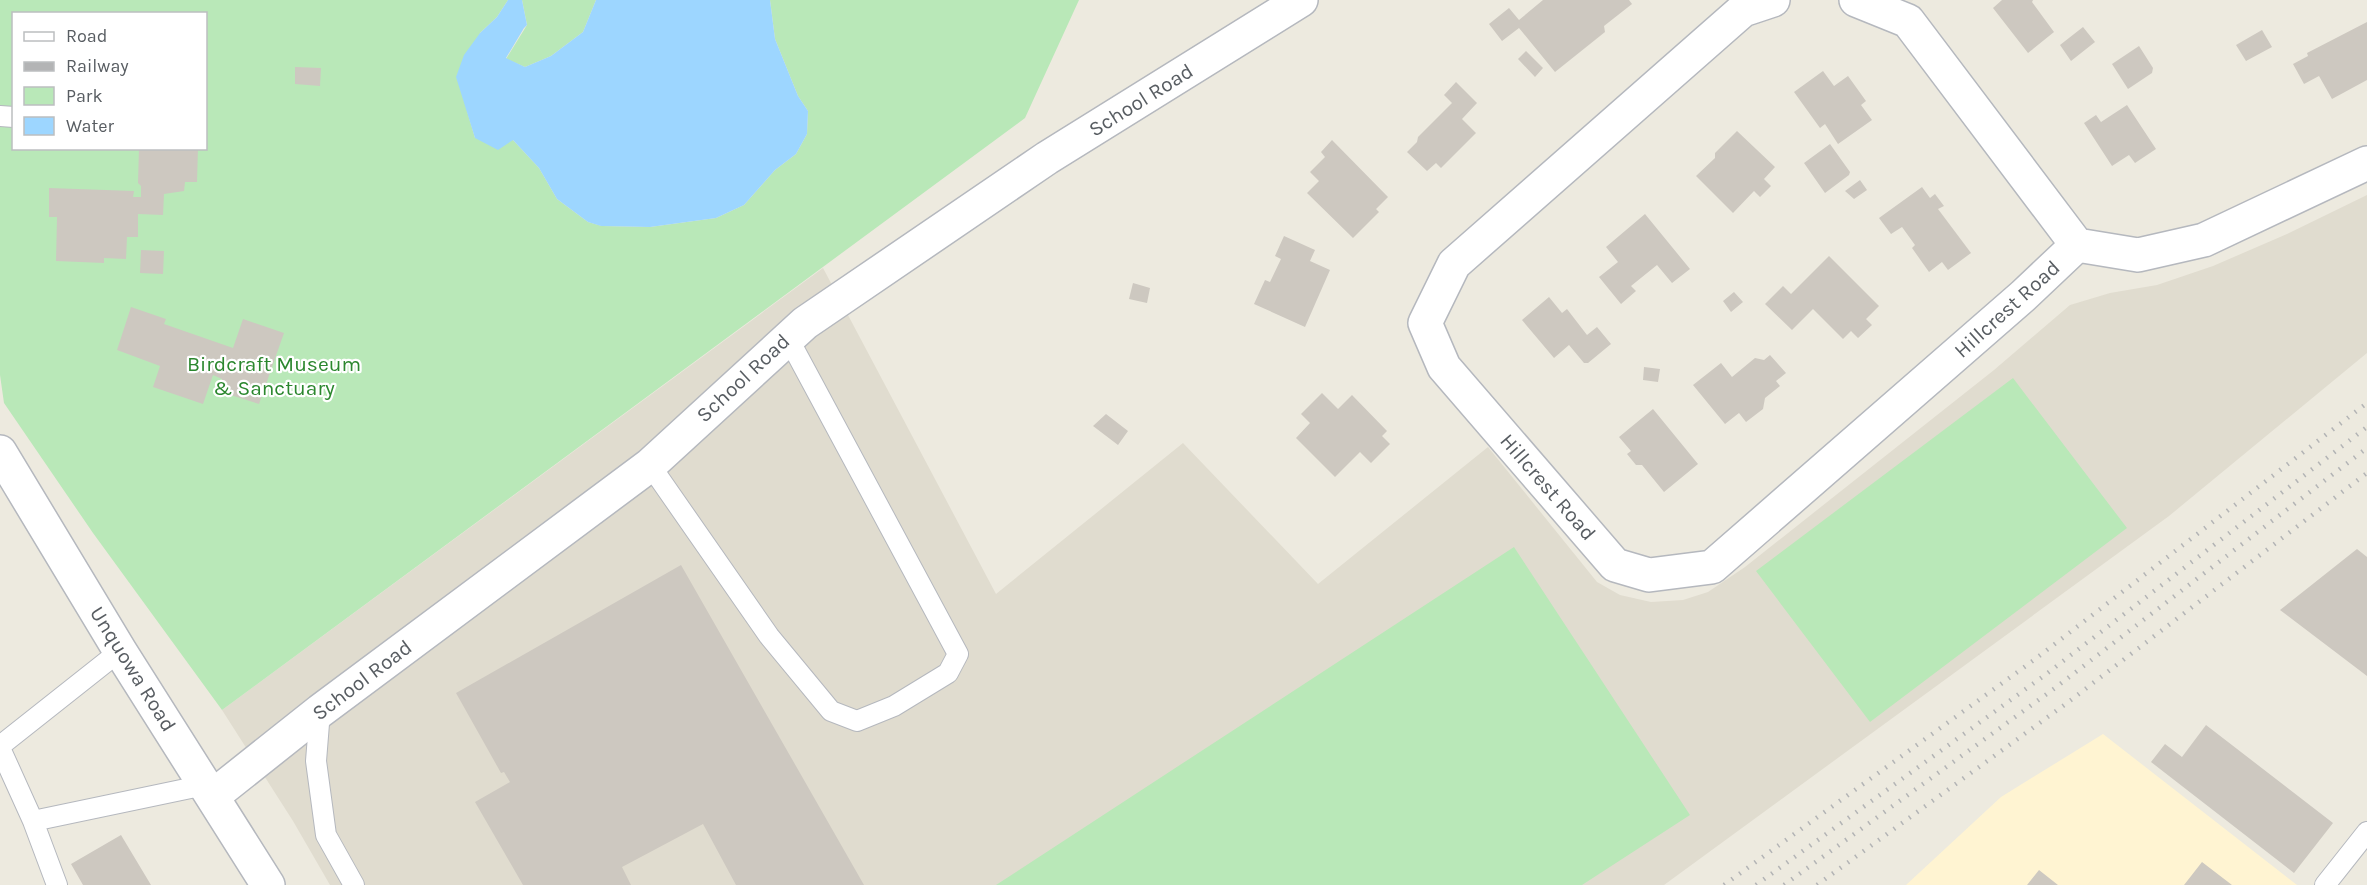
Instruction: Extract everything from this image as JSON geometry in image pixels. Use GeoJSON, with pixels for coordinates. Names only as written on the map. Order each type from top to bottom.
{"type":"FeatureCollection","features":[{"type":"Feature","properties":{"kind":"street","name":"School Road"},"geometry":{"type":"LineString","coordinates":[[209,790],[320,711],[650,465],[787,336],[1047,158],[1301,0]]}},
{"type":"Feature","properties":{"kind":"street","name":"Hillcrest Road"},"geometry":{"type":"LineString","coordinates":[[1773,0],[1743,10],[1454,264],[1425,322],[1444,367],[1615,565],[1649,575],[1712,567],[2023,296],[2077,245]]}},
{"type":"Feature","properties":{"kind":"street","name":"Hillcrest Road"},"geometry":{"type":"LineString","coordinates":[[1856,0],[1908,21],[2077,245],[2138,255],[2204,240],[2367,163]]}},
{"type":"Feature","properties":{"kind":"street","name":"Unquowa Road"},"geometry":{"type":"LineString","coordinates":[[0,452],[120,651],[268,885]]}},
{"type":"Feature","properties":{"kind":"lane"},"geometry":{"type":"LineString","coordinates":[[650,465],[770,636],[831,711],[857,721],[894,706],[948,673],[958,654],[787,336]]}},
{"type":"Feature","properties":{"kind":"lane"},"geometry":{"type":"LineString","coordinates":[[57,885],[33,821],[0,747],[120,651]]}},
{"type":"Feature","properties":{"kind":"lane"},"geometry":{"type":"LineString","coordinates":[[320,711],[316,761],[326,835],[354,885]]}},
{"type":"Feature","properties":{"kind":"lane"},"geometry":{"type":"LineString","coordinates":[[33,821],[209,790]]}},
{"type":"Feature","properties":{"kind":"lane"},"geometry":{"type":"LineString","coordinates":[[2325,885],[2367,832]]}},
{"type":"Feature","properties":{"kind":"shaded area"},"geometry":{"type":"Polygon","coordinates":[[[2367,195],[2367,353],[2169,516],[1664,885],[330,885],[293,821],[222,710],[823,268],[996,594],[1183,443],[1318,584],[1488,447],[1597,582],[1620,595],[1651,602],[1683,600],[1708,592],[1745,567],[1994,370],[2070,305],[2110,293],[2157,285],[2213,266],[2287,234],[2367,195]]]}},
{"type":"Feature","properties":{"kind":"shaded area"},"geometry":{"type":"Polygon","coordinates":[[[2103,734],[2297,885],[1906,885],[2001,797],[2103,734]]]}},
{"type":"Feature","properties":{"kind":"green space","name":"Birdcraft Museum & Sanctuary"},"geometry":{"type":"Polygon","coordinates":[[[0,0],[508,0],[497,17],[480,33],[467,111],[475,138],[513,140],[539,168],[557,199],[588,222],[602,226],[650,227],[716,218],[744,205],[775,170],[796,154],[807,134],[808,111],[798,96],[775,39],[770,0],[1079,0],[1025,118],[222,710],[93,533],[4,403],[0,375],[0,0]]]}},
{"type":"Feature","properties":{"kind":"green space"},"geometry":{"type":"Polygon","coordinates":[[[522,0],[596,0],[583,32],[551,56],[525,67],[506,59],[527,25],[522,0]]]}},
{"type":"Feature","properties":{"kind":"green space"},"geometry":{"type":"Polygon","coordinates":[[[2013,378],[2127,528],[1870,722],[1756,571],[2013,378]]]}},
{"type":"Feature","properties":{"kind":"green space"},"geometry":{"type":"Polygon","coordinates":[[[1514,547],[1690,815],[1582,885],[996,885],[1514,547]]]}},
{"type":"Feature","properties":{"kind":"water"},"geometry":{"type":"Polygon","coordinates":[[[508,0],[522,0],[527,25],[506,58],[525,67],[551,56],[583,32],[596,0],[770,0],[775,39],[798,96],[808,111],[807,134],[796,154],[775,170],[744,205],[716,218],[650,227],[601,226],[588,222],[557,199],[539,168],[513,140],[498,150],[475,138],[456,77],[464,55],[480,33],[497,17],[508,0]]]}},
{"type":"Feature","properties":{"kind":"building"},"geometry":{"type":"Polygon","coordinates":[[[1543,0],[1629,0],[1632,4],[1604,26],[1605,32],[1555,72],[1519,28],[1502,41],[1489,24],[1509,8],[1519,20],[1543,0]]]}},
{"type":"Feature","properties":{"kind":"building"},"geometry":{"type":"Polygon","coordinates":[[[2002,0],[2033,0],[2032,2],[2054,32],[2028,53],[1993,8],[2002,0]]]}},
{"type":"Feature","properties":{"kind":"building"},"geometry":{"type":"Polygon","coordinates":[[[2367,22],[2367,80],[2332,99],[2319,76],[2304,84],[2293,64],[2308,56],[2307,53],[2367,22]]]}},
{"type":"Feature","properties":{"kind":"building"},"geometry":{"type":"Polygon","coordinates":[[[2083,27],[2095,42],[2071,61],[2060,45],[2083,27]]]}},
{"type":"Feature","properties":{"kind":"building"},"geometry":{"type":"Polygon","coordinates":[[[2262,30],[2272,47],[2246,61],[2236,45],[2262,30]]]}},
{"type":"Feature","properties":{"kind":"building"},"geometry":{"type":"Polygon","coordinates":[[[2139,46],[2153,68],[2152,73],[2128,89],[2112,64],[2139,46]]]}},
{"type":"Feature","properties":{"kind":"building"},"geometry":{"type":"Polygon","coordinates":[[[1526,51],[1543,68],[1535,77],[1518,59],[1526,51]]]}},
{"type":"Feature","properties":{"kind":"building"},"geometry":{"type":"Polygon","coordinates":[[[295,67],[321,68],[320,86],[295,84],[295,67]]]}},
{"type":"Feature","properties":{"kind":"building"},"geometry":{"type":"Polygon","coordinates":[[[1823,71],[1834,86],[1848,76],[1866,101],[1861,105],[1872,120],[1838,144],[1825,124],[1820,128],[1794,92],[1823,71]]]}},
{"type":"Feature","properties":{"kind":"building"},"geometry":{"type":"Polygon","coordinates":[[[1456,82],[1477,103],[1462,119],[1476,133],[1441,168],[1436,163],[1427,171],[1407,152],[1417,142],[1418,137],[1452,103],[1444,95],[1456,82]]]}},
{"type":"Feature","properties":{"kind":"building"},"geometry":{"type":"Polygon","coordinates":[[[2127,105],[2156,149],[2135,163],[2129,155],[2112,166],[2084,123],[2096,115],[2101,122],[2127,105]]]}},
{"type":"Feature","properties":{"kind":"building"},"geometry":{"type":"Polygon","coordinates":[[[1737,131],[1775,167],[1764,179],[1771,186],[1760,197],[1754,191],[1733,213],[1696,176],[1715,158],[1715,153],[1737,131]]]}},
{"type":"Feature","properties":{"kind":"building"},"geometry":{"type":"Polygon","coordinates":[[[1332,140],[1388,197],[1376,209],[1379,212],[1353,238],[1307,193],[1319,181],[1310,172],[1325,157],[1321,152],[1332,140]]]}},
{"type":"Feature","properties":{"kind":"building"},"geometry":{"type":"Polygon","coordinates":[[[1830,144],[1850,172],[1825,193],[1804,163],[1830,144]]]}},
{"type":"Feature","properties":{"kind":"building"},"geometry":{"type":"Polygon","coordinates":[[[139,150],[198,150],[197,182],[185,182],[184,191],[164,194],[163,215],[138,214],[138,237],[127,237],[126,259],[104,258],[104,263],[56,261],[57,217],[49,217],[49,188],[134,191],[133,197],[141,197],[141,186],[138,183],[139,150]]]}},
{"type":"Feature","properties":{"kind":"building"},"geometry":{"type":"Polygon","coordinates":[[[1860,180],[1867,190],[1854,199],[1845,191],[1860,180]]]}},
{"type":"Feature","properties":{"kind":"building"},"geometry":{"type":"Polygon","coordinates":[[[1922,187],[1930,198],[1935,194],[1944,206],[1938,209],[1971,253],[1948,270],[1942,262],[1929,272],[1912,248],[1915,245],[1902,227],[1891,234],[1879,218],[1922,187]]]}},
{"type":"Feature","properties":{"kind":"building"},"geometry":{"type":"Polygon","coordinates":[[[1645,214],[1690,269],[1672,283],[1657,265],[1631,286],[1636,291],[1621,304],[1599,277],[1618,262],[1606,247],[1645,214]]]}},
{"type":"Feature","properties":{"kind":"building"},"geometry":{"type":"Polygon","coordinates":[[[1284,236],[1315,250],[1310,261],[1330,270],[1305,327],[1254,304],[1265,280],[1270,282],[1281,259],[1275,256],[1284,236]]]}},
{"type":"Feature","properties":{"kind":"building"},"geometry":{"type":"Polygon","coordinates":[[[141,250],[164,251],[163,274],[140,273],[141,250]]]}},
{"type":"Feature","properties":{"kind":"building"},"geometry":{"type":"Polygon","coordinates":[[[1829,256],[1879,306],[1866,319],[1872,325],[1858,338],[1851,331],[1843,339],[1813,309],[1792,330],[1765,304],[1783,286],[1791,294],[1829,256]]]}},
{"type":"Feature","properties":{"kind":"building"},"geometry":{"type":"Polygon","coordinates":[[[1133,283],[1150,288],[1147,303],[1129,299],[1133,283]]]}},
{"type":"Feature","properties":{"kind":"building"},"geometry":{"type":"Polygon","coordinates":[[[1734,292],[1743,302],[1731,312],[1723,301],[1734,292]]]}},
{"type":"Feature","properties":{"kind":"building"},"geometry":{"type":"Polygon","coordinates":[[[1549,297],[1562,313],[1567,309],[1587,335],[1597,327],[1611,344],[1588,363],[1584,363],[1569,345],[1554,358],[1522,320],[1549,297]]]}},
{"type":"Feature","properties":{"kind":"building"},"geometry":{"type":"Polygon","coordinates":[[[131,307],[166,319],[164,324],[233,348],[243,319],[284,333],[259,404],[218,391],[222,379],[213,375],[203,404],[153,387],[160,366],[117,350],[131,307]]]}},
{"type":"Feature","properties":{"kind":"building"},"geometry":{"type":"Polygon","coordinates":[[[1770,355],[1786,373],[1776,381],[1780,386],[1765,398],[1763,409],[1746,422],[1739,413],[1725,424],[1693,385],[1721,363],[1732,377],[1755,358],[1764,360],[1770,355]]]}},
{"type":"Feature","properties":{"kind":"building"},"geometry":{"type":"Polygon","coordinates":[[[1644,367],[1660,369],[1658,382],[1643,380],[1644,367]]]}},
{"type":"Feature","properties":{"kind":"building"},"geometry":{"type":"Polygon","coordinates":[[[1322,393],[1338,409],[1352,395],[1387,431],[1382,436],[1390,444],[1371,463],[1360,452],[1335,477],[1296,438],[1310,423],[1301,414],[1322,393]]]}},
{"type":"Feature","properties":{"kind":"building"},"geometry":{"type":"Polygon","coordinates":[[[1653,409],[1698,464],[1664,492],[1642,465],[1636,465],[1627,454],[1631,451],[1619,437],[1653,409]]]}},
{"type":"Feature","properties":{"kind":"building"},"geometry":{"type":"Polygon","coordinates":[[[1106,414],[1128,431],[1118,445],[1093,426],[1106,414]]]}},
{"type":"Feature","properties":{"kind":"building"},"geometry":{"type":"Polygon","coordinates":[[[2357,549],[2367,557],[2367,676],[2280,610],[2357,549]]]}},
{"type":"Feature","properties":{"kind":"building"},"geometry":{"type":"Polygon","coordinates":[[[681,565],[864,885],[736,885],[703,824],[622,867],[631,885],[523,885],[475,802],[510,782],[504,772],[501,773],[456,693],[681,565]]]}},
{"type":"Feature","properties":{"kind":"building"},"geometry":{"type":"Polygon","coordinates":[[[2206,725],[2333,823],[2294,873],[2151,762],[2165,744],[2182,757],[2206,725]]]}},
{"type":"Feature","properties":{"kind":"building"},"geometry":{"type":"Polygon","coordinates":[[[121,835],[151,885],[83,885],[71,864],[121,835]]]}},
{"type":"Feature","properties":{"kind":"building"},"geometry":{"type":"Polygon","coordinates":[[[2202,862],[2232,885],[2184,885],[2202,862]]]}},
{"type":"Feature","properties":{"kind":"building"},"geometry":{"type":"Polygon","coordinates":[[[2039,870],[2058,885],[2027,885],[2039,870]]]}},
{"type":"Feature","properties":{"kind":"railway"},"geometry":{"type":"LineString","coordinates":[[1724,885],[2034,660],[2367,403]]}},
{"type":"Feature","properties":{"kind":"railway"},"geometry":{"type":"LineString","coordinates":[[1756,885],[2045,675],[2367,427]]}},
{"type":"Feature","properties":{"kind":"railway"},"geometry":{"type":"LineString","coordinates":[[1784,885],[2055,688],[2367,448]]}},
{"type":"Feature","properties":{"kind":"railway"},"geometry":{"type":"LineString","coordinates":[[1817,885],[2067,703],[2367,473]]}}]}
